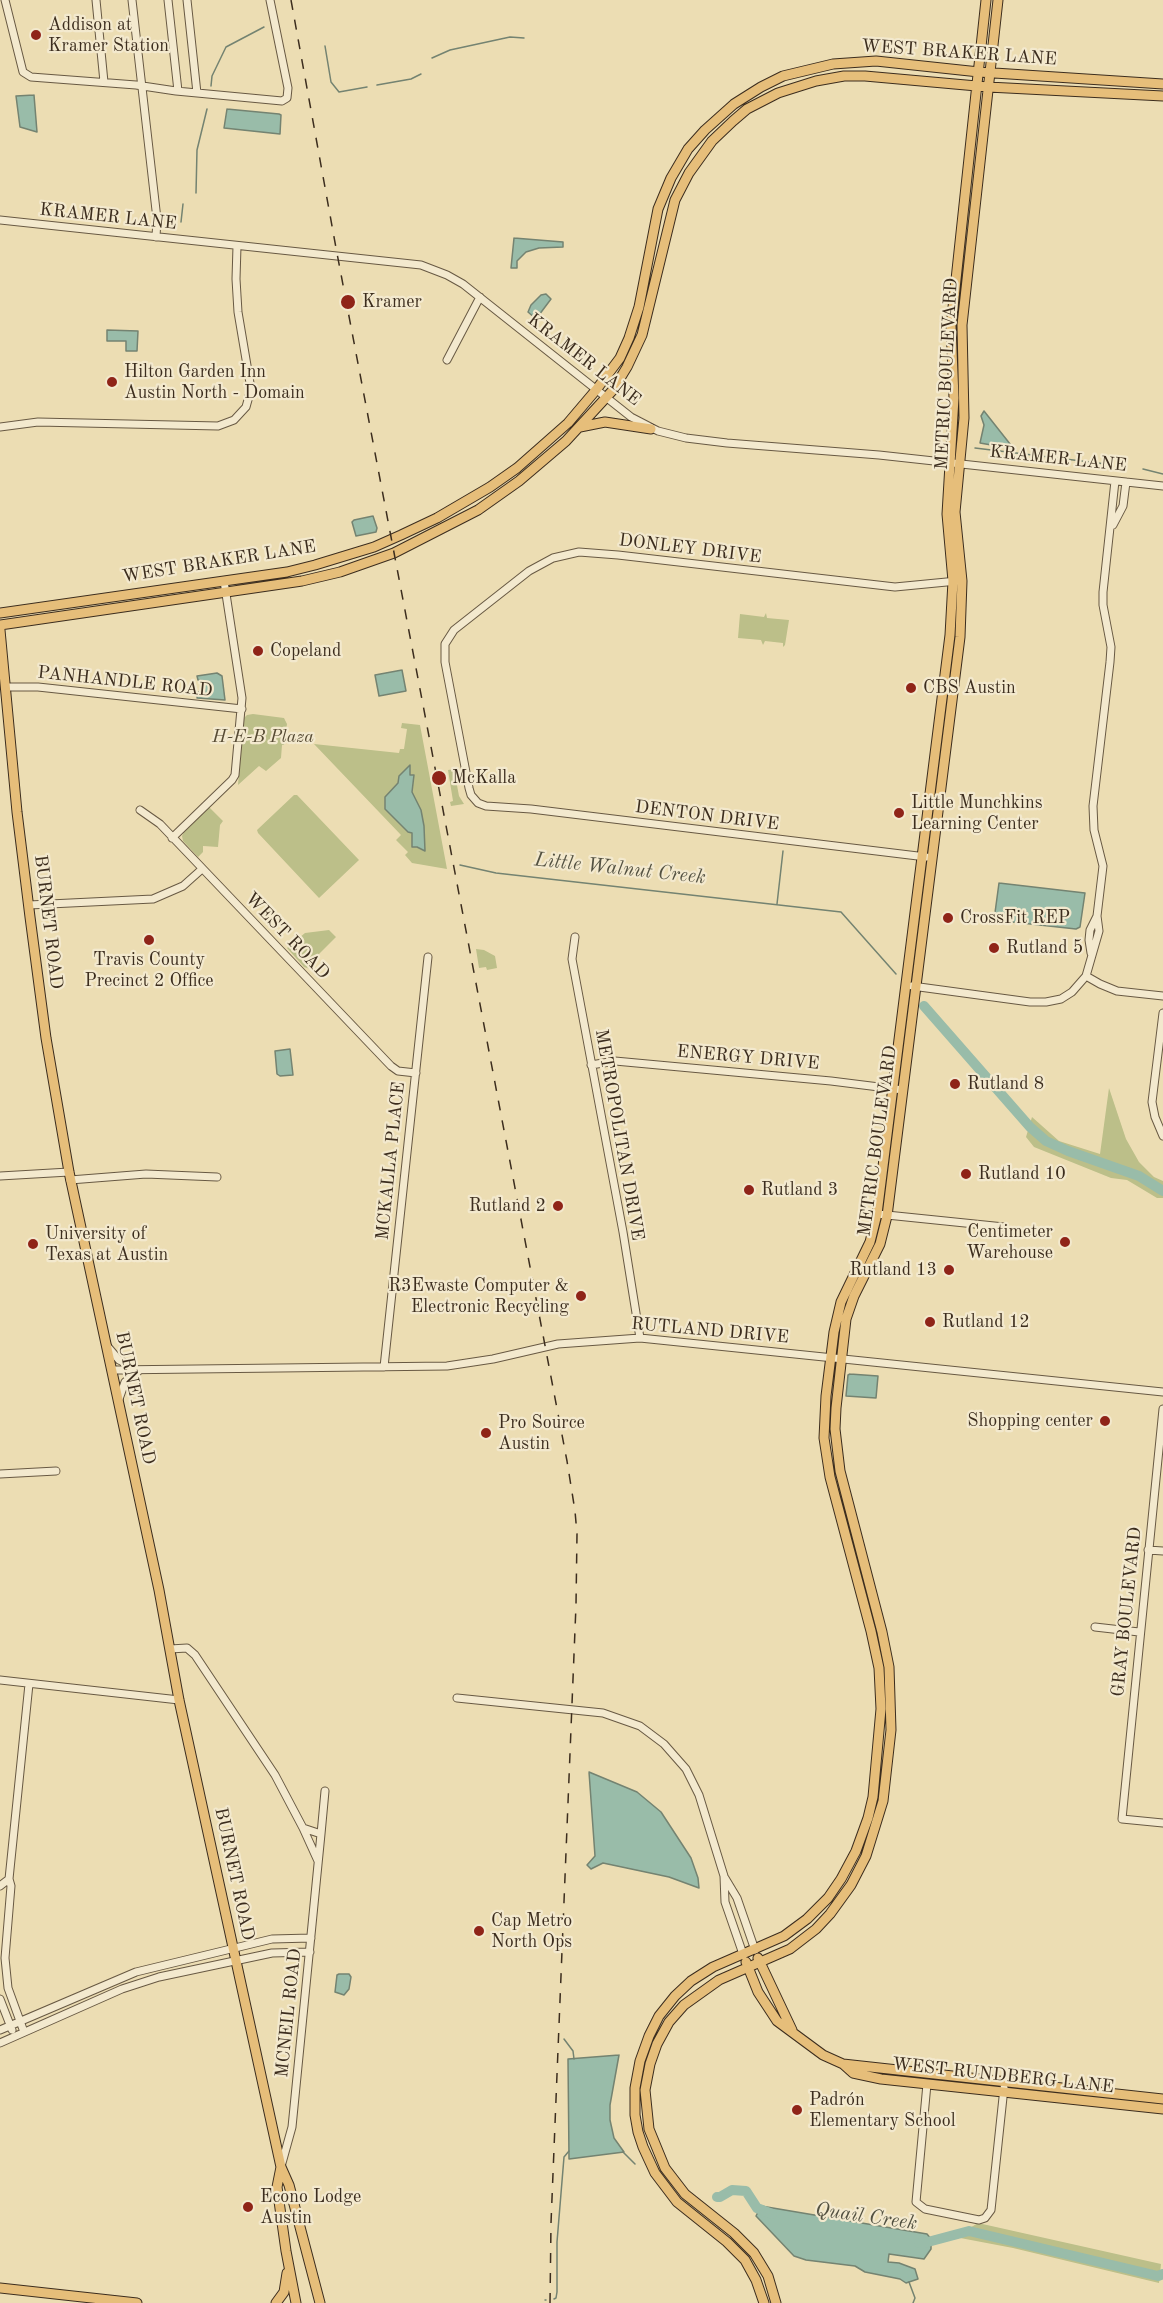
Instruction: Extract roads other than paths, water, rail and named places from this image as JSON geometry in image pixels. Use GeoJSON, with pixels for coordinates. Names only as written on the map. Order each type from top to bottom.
{"type":"FeatureCollection","features":[{"type":"Feature","properties":{"kind":"main road","name":"METRIC BOULEVARD"},"geometry":{"type":"LineString","coordinates":[[963,269],[986,0]]}},
{"type":"Feature","properties":{"kind":"main road","name":"METRIC BOULEVARD"},"geometry":{"type":"LineString","coordinates":[[764,2303],[756,2280],[740,2255],[673,2198],[655,2173],[643,2147],[635,2115],[636,2075],[647,2039],[667,2005],[683,1988],[713,1967],[784,1936],[820,1906],[848,1868],[862,1837],[870,1810],[885,1676],[833,1490],[824,1427],[842,1302],[876,1240],[882,1215],[927,857],[960,638],[957,581],[947,514],[955,463],[951,327],[963,269],[998,0]]}},
{"type":"Feature","properties":{"kind":"main road","name":"WEST BRAKER LANE"},"geometry":{"type":"LineString","coordinates":[[0,613],[287,572],[342,558],[395,538],[471,500],[517,468],[568,423],[620,358],[629,339],[639,307],[658,209],[671,178],[688,149],[723,114],[734,104],[783,76],[833,64],[876,61],[989,73],[1163,84]]}},
{"type":"Feature","properties":{"kind":"main road","name":"WEST BRAKER LANE"},"geometry":{"type":"LineString","coordinates":[[0,625],[302,581],[349,569],[394,553],[478,510],[519,481],[580,427],[606,398],[627,367],[642,335],[675,200],[689,173],[712,141],[731,122],[768,98],[793,87],[844,76],[865,75],[988,87],[1163,96]]}},
{"type":"Feature","properties":{"kind":"main road"},"geometry":{"type":"LineString","coordinates":[[1112,93],[1115,81]]}},
{"type":"Feature","properties":{"kind":"main road"},"geometry":{"type":"LineString","coordinates":[[734,104],[743,113]]}},
{"type":"Feature","properties":{"kind":"main road"},"geometry":{"type":"LineString","coordinates":[[723,114],[731,122]]}},
{"type":"Feature","properties":{"kind":"main road"},"geometry":{"type":"LineString","coordinates":[[649,253],[661,254]]}},
{"type":"Feature","properties":{"kind":"main road"},"geometry":{"type":"LineString","coordinates":[[580,427],[605,422],[651,429]]}},
{"type":"Feature","properties":{"kind":"main road"},"geometry":{"type":"LineString","coordinates":[[471,500],[478,510]]}},
{"type":"Feature","properties":{"kind":"main road","name":"BURNET ROAD"},"geometry":{"type":"LineString","coordinates":[[0,630],[29,905],[46,1038],[70,1176],[119,1401],[179,1700],[281,2167],[289,2185],[319,2298],[325,2303]]}},
{"type":"Feature","properties":{"kind":"main road","name":"METRIC BOULEVARD"},"geometry":{"type":"LineString","coordinates":[[776,2303],[768,2276],[754,2253],[734,2233],[681,2190],[664,2167],[649,2129],[645,2103],[647,2078],[657,2044],[669,2022],[692,1998],[715,1982],[789,1949],[824,1922],[847,1891],[872,1841],[881,1811],[891,1730],[882,1632],[843,1487],[836,1429],[835,1358]]}},
{"type":"Feature","properties":{"kind":"main road"},"geometry":{"type":"LineString","coordinates":[[833,1490],[843,1487]]}},
{"type":"Feature","properties":{"kind":"main road"},"geometry":{"type":"LineString","coordinates":[[862,1837],[872,1841]]}},
{"type":"Feature","properties":{"kind":"main road","name":"WEST RUNDBERG LANE"},"geometry":{"type":"LineString","coordinates":[[755,1950],[792,2030]]}},
{"type":"Feature","properties":{"kind":"main road","name":"WEST RUNDBERG LANE"},"geometry":{"type":"LineString","coordinates":[[743,1954],[758,1992],[777,2021],[782,2020],[823,2055],[843,2064],[927,2084],[1163,2109]]}},
{"type":"Feature","properties":{"kind":"main road"},"geometry":{"type":"LineString","coordinates":[[647,2039],[657,2044]]}},
{"type":"Feature","properties":{"kind":"main road","name":"WEST RUNDBERG LANE"},"geometry":{"type":"LineString","coordinates":[[897,2076],[1004,2082],[1163,2099]]}},
{"type":"Feature","properties":{"kind":"main road","name":"BURNET ROAD"},"geometry":{"type":"LineString","coordinates":[[281,2167],[277,2187],[296,2303]]}},
{"type":"Feature","properties":{"kind":"main road"},"geometry":{"type":"LineString","coordinates":[[655,2173],[664,2167]]}},
{"type":"Feature","properties":{"kind":"main road"},"geometry":{"type":"LineString","coordinates":[[673,2198],[681,2190]]}},
{"type":"Feature","properties":{"kind":"main road"},"geometry":{"type":"LineString","coordinates":[[276,2303],[284,2292],[288,2265]]}},
{"type":"Feature","properties":{"kind":"main road"},"geometry":{"type":"LineString","coordinates":[[0,2288],[137,2303]]}},
{"type":"Feature","properties":{"kind":"street"},"geometry":{"type":"LineString","coordinates":[[5,0],[20,62],[26,74],[31,77],[104,82],[178,92],[276,101],[287,98],[288,88],[270,0]]}},
{"type":"Feature","properties":{"kind":"street"},"geometry":{"type":"LineString","coordinates":[[96,0],[104,82]]}},
{"type":"Feature","properties":{"kind":"street"},"geometry":{"type":"LineString","coordinates":[[132,0],[157,219],[156,237]]}},
{"type":"Feature","properties":{"kind":"street"},"geometry":{"type":"LineString","coordinates":[[168,0],[178,92]]}},
{"type":"Feature","properties":{"kind":"street"},"geometry":{"type":"LineString","coordinates":[[187,0],[197,93]]}},
{"type":"Feature","properties":{"kind":"street","name":"KRAMER LANE"},"geometry":{"type":"LineString","coordinates":[[0,220],[417,264],[447,275],[480,297],[606,398],[651,429],[686,438],[955,463],[1163,486]]}},
{"type":"Feature","properties":{"kind":"street"},"geometry":{"type":"LineString","coordinates":[[0,426],[38,422],[219,426],[234,420],[246,407],[251,389],[238,312],[237,246]]}},
{"type":"Feature","properties":{"kind":"street"},"geometry":{"type":"LineString","coordinates":[[447,360],[480,297]]}},
{"type":"Feature","properties":{"kind":"street"},"geometry":{"type":"LineString","coordinates":[[911,986],[1030,1002],[1046,1002],[1061,999],[1072,992],[1086,976],[1092,955],[1090,930],[1097,916],[1103,866],[1092,806],[1110,662],[1109,632],[1103,605],[1114,481]]}},
{"type":"Feature","properties":{"kind":"street"},"geometry":{"type":"LineString","coordinates":[[1111,528],[1123,506],[1126,482]]}},
{"type":"Feature","properties":{"kind":"street","name":"DONLEY DRIVE"},"geometry":{"type":"LineString","coordinates":[[478,803],[471,795],[469,788],[445,662],[445,644],[454,630],[529,571],[553,558],[579,552],[618,555],[895,586],[957,581]]}},
{"type":"Feature","properties":{"kind":"street"},"geometry":{"type":"LineString","coordinates":[[172,838],[234,778],[242,709],[224,581]]}},
{"type":"Feature","properties":{"kind":"street","name":"PANHANDLE ROAD"},"geometry":{"type":"LineString","coordinates":[[5,687],[38,687],[242,709]]}},
{"type":"Feature","properties":{"kind":"street","name":"DENTON DRIVE"},"geometry":{"type":"LineString","coordinates":[[478,803],[486,806],[539,810],[927,857]]}},
{"type":"Feature","properties":{"kind":"street","name":"WEST ROAD"},"geometry":{"type":"LineString","coordinates":[[140,810],[160,824],[391,1066],[398,1071],[416,1073]]}},
{"type":"Feature","properties":{"kind":"street"},"geometry":{"type":"LineString","coordinates":[[29,905],[153,899],[183,886],[202,868]]}},
{"type":"Feature","properties":{"kind":"street","name":"METROPOLITAN DRIVE"},"geometry":{"type":"LineString","coordinates":[[575,937],[572,959],[623,1232],[640,1338]]}},
{"type":"Feature","properties":{"kind":"street","name":"MCKALLA PLACE"},"geometry":{"type":"LineString","coordinates":[[384,1367],[428,957]]}},
{"type":"Feature","properties":{"kind":"street"},"geometry":{"type":"LineString","coordinates":[[1086,976],[1118,991],[1163,996]]}},
{"type":"Feature","properties":{"kind":"street"},"geometry":{"type":"LineString","coordinates":[[1163,1013],[1152,1102],[1163,1136]]}},
{"type":"Feature","properties":{"kind":"street","name":"ENERGY DRIVE"},"geometry":{"type":"LineString","coordinates":[[591,1065],[615,1061],[898,1089]]}},
{"type":"Feature","properties":{"kind":"street"},"geometry":{"type":"LineString","coordinates":[[0,1176],[146,1174],[217,1176]]}},
{"type":"Feature","properties":{"kind":"street"},"geometry":{"type":"LineString","coordinates":[[882,1215],[1004,1227]]}},
{"type":"Feature","properties":{"kind":"street","name":"RUTLAND DRIVE"},"geometry":{"type":"LineString","coordinates":[[112,1370],[461,1365],[558,1344],[640,1338],[1163,1392]]}},
{"type":"Feature","properties":{"kind":"street"},"geometry":{"type":"LineString","coordinates":[[106,1344],[123,1363],[142,1369]]}},
{"type":"Feature","properties":{"kind":"street"},"geometry":{"type":"LineString","coordinates":[[119,1401],[125,1382],[132,1374],[142,1369]]}},
{"type":"Feature","properties":{"kind":"street","name":"GRAY BOULEVARD"},"geometry":{"type":"LineString","coordinates":[[1163,1409],[1122,1819],[1163,1823]]}},
{"type":"Feature","properties":{"kind":"street"},"geometry":{"type":"LineString","coordinates":[[0,1473],[56,1471]]}},
{"type":"Feature","properties":{"kind":"street"},"geometry":{"type":"LineString","coordinates":[[1148,1550],[1163,1551]]}},
{"type":"Feature","properties":{"kind":"street"},"geometry":{"type":"LineString","coordinates":[[1095,1627],[1139,1632]]}},
{"type":"Feature","properties":{"kind":"street","name":"MCNEIL ROAD"},"geometry":{"type":"LineString","coordinates":[[170,1649],[187,1648],[195,1655],[274,1775],[318,1861]]}},
{"type":"Feature","properties":{"kind":"street"},"geometry":{"type":"LineString","coordinates":[[0,1680],[179,1700]]}},
{"type":"Feature","properties":{"kind":"street"},"geometry":{"type":"LineString","coordinates":[[24,2032],[8,1988],[5,1967],[11,1886],[9,1879],[29,1684]]}},
{"type":"Feature","properties":{"kind":"street","name":"WEST RUNDBERG LANE"},"geometry":{"type":"LineString","coordinates":[[457,1698],[603,1713],[628,1720],[652,1733],[676,1755],[694,1783],[715,1840],[724,1876],[725,1902],[743,1954]]}},
{"type":"Feature","properties":{"kind":"street","name":"MCNEIL ROAD"},"geometry":{"type":"LineString","coordinates":[[281,2167],[292,2127],[325,1791]]}},
{"type":"Feature","properties":{"kind":"street"},"geometry":{"type":"LineString","coordinates":[[303,1828],[321,1834]]}},
{"type":"Feature","properties":{"kind":"street","name":"WEST RUNDBERG LANE"},"geometry":{"type":"LineString","coordinates":[[724,1876],[737,1899],[755,1950]]}},
{"type":"Feature","properties":{"kind":"street"},"geometry":{"type":"LineString","coordinates":[[0,1878],[9,1879]]}},
{"type":"Feature","properties":{"kind":"street"},"geometry":{"type":"LineString","coordinates":[[0,1886],[9,1879]]}},
{"type":"Feature","properties":{"kind":"street"},"geometry":{"type":"LineString","coordinates":[[0,2030],[118,1978],[150,1968],[279,1938],[311,1938]]}},
{"type":"Feature","properties":{"kind":"street"},"geometry":{"type":"LineString","coordinates":[[0,2043],[122,1989],[159,1977],[235,1959],[278,1952],[310,1952]]}},
{"type":"Feature","properties":{"kind":"street"},"geometry":{"type":"LineString","coordinates":[[0,1999],[15,2037]]}},
{"type":"Feature","properties":{"kind":"street"},"geometry":{"type":"LineString","coordinates":[[927,2084],[916,2202],[925,2209],[979,2220],[985,2218],[991,2211],[1004,2082]]}},
{"type":"Feature","properties":{"kind":"waterway"},"geometry":{"type":"LineString","coordinates":[[211,86],[212,76],[226,47],[264,27]]}},
{"type":"Feature","properties":{"kind":"waterway"},"geometry":{"type":"LineString","coordinates":[[432,58],[450,50],[510,37],[524,38]]}},
{"type":"Feature","properties":{"kind":"waterway"},"geometry":{"type":"LineString","coordinates":[[325,46],[331,82],[339,92],[367,87]]}},
{"type":"Feature","properties":{"kind":"waterway"},"geometry":{"type":"LineString","coordinates":[[377,85],[411,79],[421,74]]}},
{"type":"Feature","properties":{"kind":"waterway"},"geometry":{"type":"LineString","coordinates":[[196,193],[197,150],[207,109]]}},
{"type":"Feature","properties":{"kind":"waterway"},"geometry":{"type":"LineString","coordinates":[[181,222],[183,204]]}},
{"type":"Feature","properties":{"kind":"waterway"},"geometry":{"type":"LineString","coordinates":[[975,448],[1106,464]]}},
{"type":"Feature","properties":{"kind":"waterway"},"geometry":{"type":"LineString","coordinates":[[1143,469],[1163,474]]}},
{"type":"Feature","properties":{"kind":"waterway","name":"Little Walnut Creek"},"geometry":{"type":"LineString","coordinates":[[777,904],[783,851]]}},
{"type":"Feature","properties":{"kind":"waterway","name":"Little Walnut Creek"},"geometry":{"type":"LineString","coordinates":[[460,865],[496,873],[841,912],[896,974]]}},
{"type":"Feature","properties":{"kind":"waterway","name":"Little Walnut Creek"},"geometry":{"type":"LineString","coordinates":[[924,1006],[1030,1127],[1046,1141],[1139,1176],[1163,1191]]}},
{"type":"Feature","properties":{"kind":"waterway","name":"Quail Creek"},"geometry":{"type":"LineString","coordinates":[[564,2039],[573,2051],[574,2059]]}},
{"type":"Feature","properties":{"kind":"waterway"},"geometry":{"type":"LineString","coordinates":[[554,2299],[557,2292],[557,2242],[564,2157],[569,2151]]}},
{"type":"Feature","properties":{"kind":"waterway","name":"Quail Creek"},"geometry":{"type":"LineString","coordinates":[[623,2152],[635,2164]]}},
{"type":"Feature","properties":{"kind":"waterway","name":"Quail Creek"},"geometry":{"type":"LineString","coordinates":[[717,2197],[732,2190],[746,2191],[757,2208],[772,2214]]}},
{"type":"Feature","properties":{"kind":"waterway","name":"Quail Creek"},"geometry":{"type":"LineString","coordinates":[[919,2243],[969,2231],[1158,2276],[1163,2274]]}},
{"type":"Feature","properties":{"kind":"waterway"},"geometry":{"type":"LineString","coordinates":[[909,2282],[915,2298],[913,2303]]}},
{"type":"Feature","properties":{"kind":"railway"},"geometry":{"type":"LineString","coordinates":[[291,0],[575,1511],[576,1605],[551,2223],[550,2303]]}},
{"type":"Feature","properties":{"kind":"place","name":"Addison at Kramer Station"},"geometry":{"type":"Point","coordinates":[36,35]}},
{"type":"Feature","properties":{"kind":"place","name":"Kramer"},"geometry":{"type":"Point","coordinates":[348,302]}},
{"type":"Feature","properties":{"kind":"place","name":"Hilton Garden Inn Austin North - Domain"},"geometry":{"type":"Point","coordinates":[112,382]}},
{"type":"Feature","properties":{"kind":"place","name":"Copeland"},"geometry":{"type":"Point","coordinates":[258,651]}},
{"type":"Feature","properties":{"kind":"place","name":"CBS Austin"},"geometry":{"type":"Point","coordinates":[911,688]}},
{"type":"Feature","properties":{"kind":"place","name":"McKalla"},"geometry":{"type":"Point","coordinates":[439,778]}},
{"type":"Feature","properties":{"kind":"place","name":"Little Munchkins Learning Center"},"geometry":{"type":"Point","coordinates":[899,813]}},
{"type":"Feature","properties":{"kind":"place","name":"CrossFit REP"},"geometry":{"type":"Point","coordinates":[948,918]}},
{"type":"Feature","properties":{"kind":"place","name":"Travis County Precinct 2 Office"},"geometry":{"type":"Point","coordinates":[149,940]}},
{"type":"Feature","properties":{"kind":"place","name":"Rutland 5"},"geometry":{"type":"Point","coordinates":[994,948]}},
{"type":"Feature","properties":{"kind":"place","name":"Rutland 8"},"geometry":{"type":"Point","coordinates":[955,1084]}},
{"type":"Feature","properties":{"kind":"place","name":"Rutland 10"},"geometry":{"type":"Point","coordinates":[966,1174]}},
{"type":"Feature","properties":{"kind":"place","name":"Rutland 3"},"geometry":{"type":"Point","coordinates":[749,1190]}},
{"type":"Feature","properties":{"kind":"place","name":"Rutland 2"},"geometry":{"type":"Point","coordinates":[558,1206]}},
{"type":"Feature","properties":{"kind":"place","name":"Centimeter Warehouse"},"geometry":{"type":"Point","coordinates":[1065,1242]}},
{"type":"Feature","properties":{"kind":"place","name":"University of Texas at Austin"},"geometry":{"type":"Point","coordinates":[33,1244]}},
{"type":"Feature","properties":{"kind":"place","name":"Rutland 13"},"geometry":{"type":"Point","coordinates":[949,1270]}},
{"type":"Feature","properties":{"kind":"place","name":"R3Ewaste Computer & Electronic Recycling"},"geometry":{"type":"Point","coordinates":[581,1296]}},
{"type":"Feature","properties":{"kind":"place","name":"Rutland 12"},"geometry":{"type":"Point","coordinates":[930,1322]}},
{"type":"Feature","properties":{"kind":"place","name":"Shopping center"},"geometry":{"type":"Point","coordinates":[1105,1421]}},
{"type":"Feature","properties":{"kind":"place","name":"Pro Source Austin"},"geometry":{"type":"Point","coordinates":[486,1433]}},
{"type":"Feature","properties":{"kind":"place","name":"Cap Metro North Ops"},"geometry":{"type":"Point","coordinates":[479,1931]}},
{"type":"Feature","properties":{"kind":"place","name":"Padrón Elementary School"},"geometry":{"type":"Point","coordinates":[797,2110]}},
{"type":"Feature","properties":{"kind":"place","name":"Econo Lodge Austin"},"geometry":{"type":"Point","coordinates":[248,2207]}},
{"type":"Feature","properties":{"kind":"park label","name":"H-E-B Plaza"},"geometry":{"type":"Point","coordinates":[263,737]}}]}
